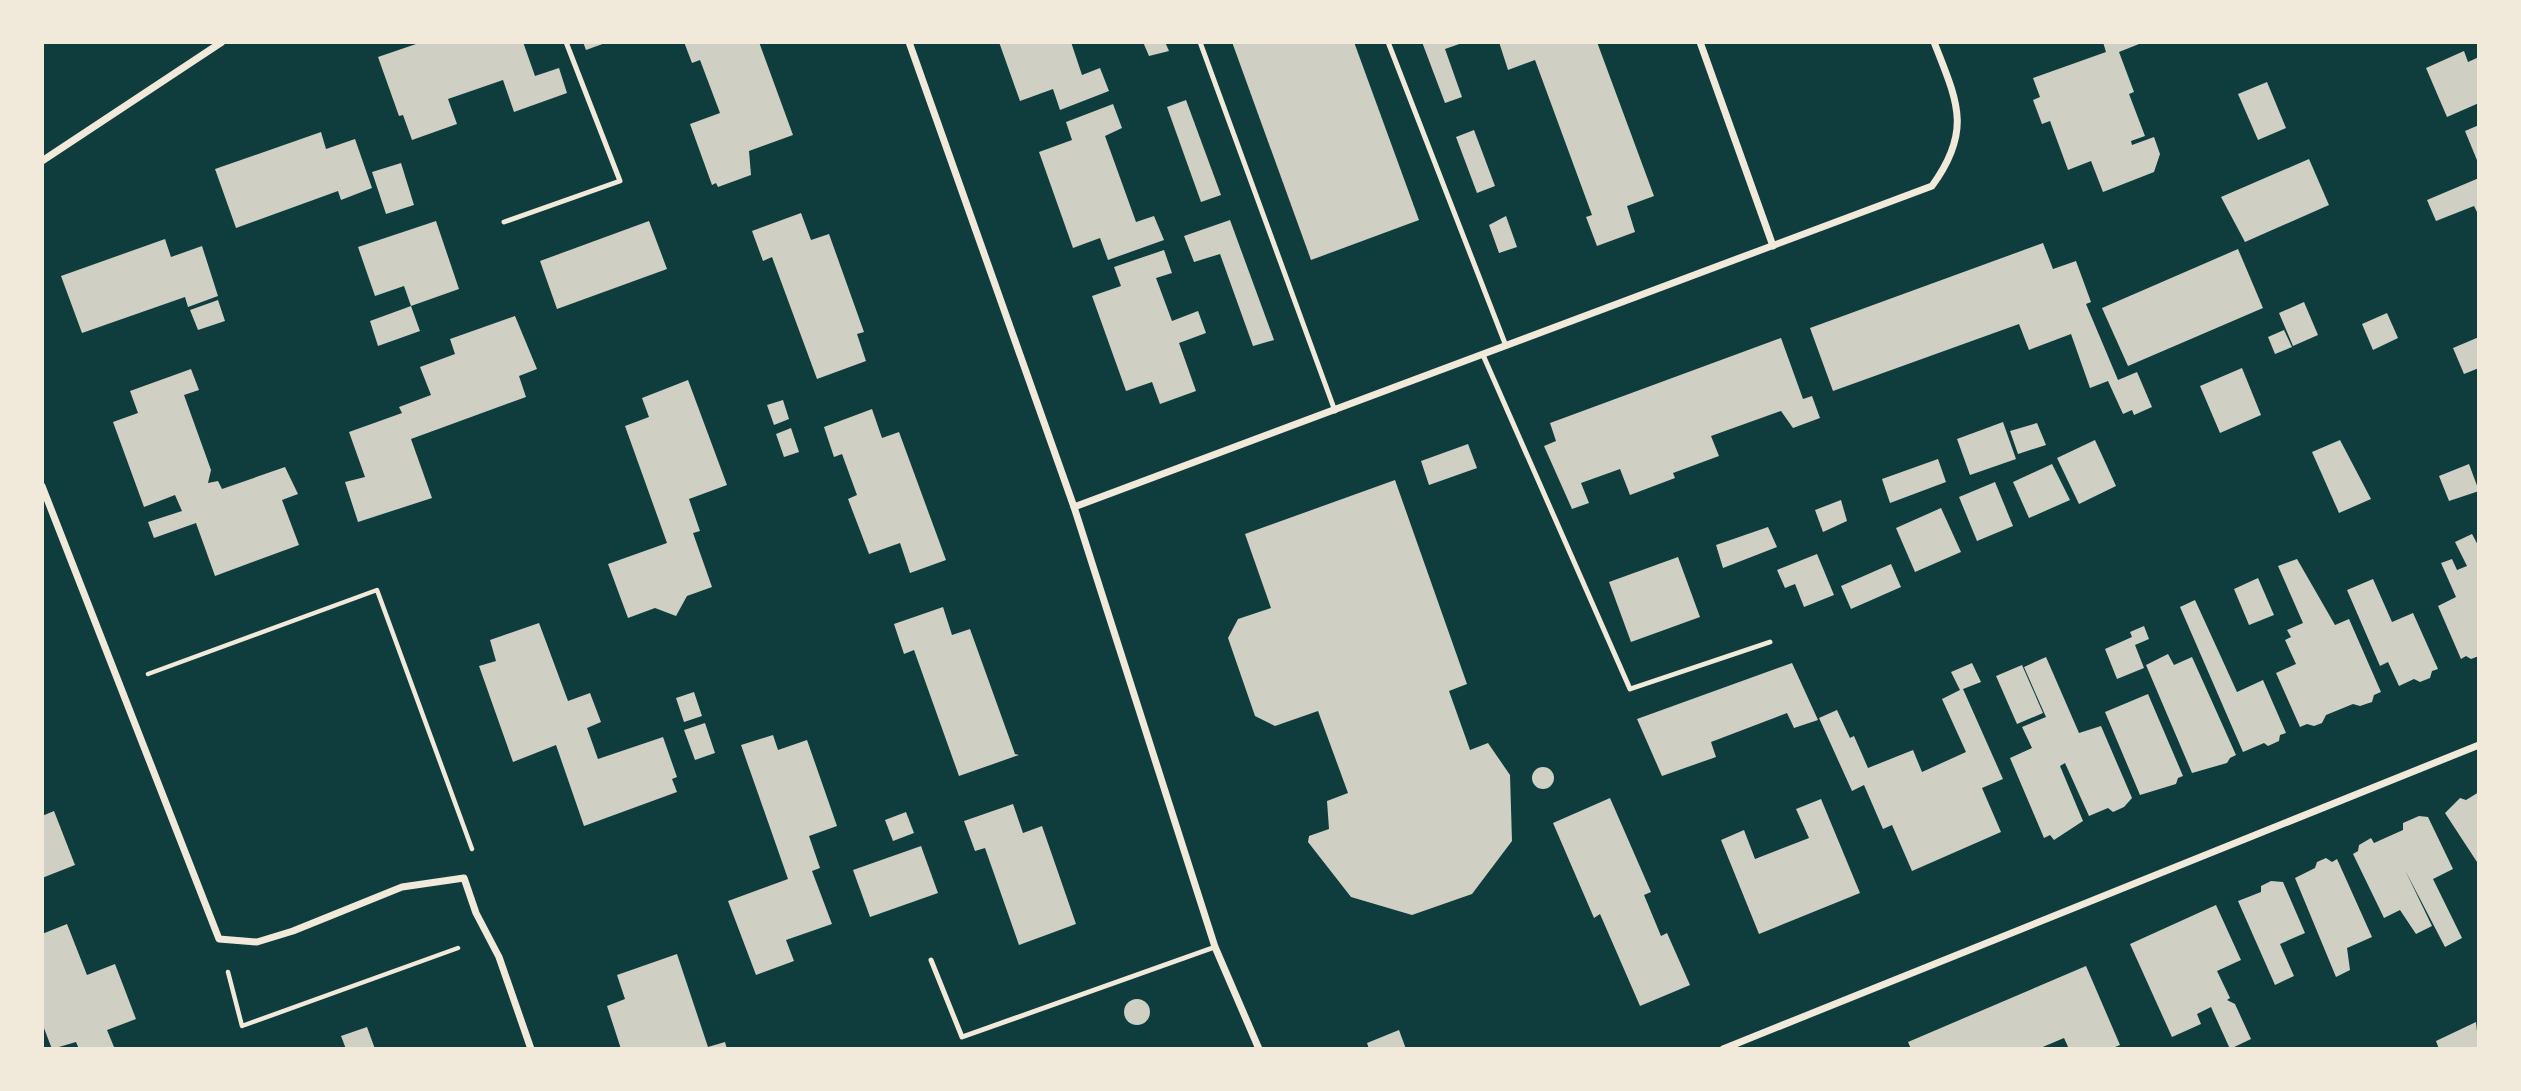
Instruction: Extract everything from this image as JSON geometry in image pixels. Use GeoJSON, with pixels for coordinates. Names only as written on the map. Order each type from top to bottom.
{"type":"FeatureCollection","features":[{"type":"Feature","properties":{"kind":"street"},"geometry":{"type":"LineString","coordinates":[[42,162],[222,42]]}},
{"type":"Feature","properties":{"kind":"street"},"geometry":{"type":"LineString","coordinates":[[909,42],[1074,508],[1214,947],[1259,1049]]}},
{"type":"Feature","properties":{"kind":"street"},"geometry":{"type":"LineString","coordinates":[[1700,42],[1773,246]]}},
{"type":"Feature","properties":{"kind":"street"},"geometry":{"type":"LineString","coordinates":[[1074,508],[1932,186],[1948,165],[1959,125],[1955,95],[1934,42]]}},
{"type":"Feature","properties":{"kind":"street"},"geometry":{"type":"LineString","coordinates":[[42,486],[219,939],[257,942],[293,931],[402,887],[464,878],[499,957],[531,1049]]}},
{"type":"Feature","properties":{"kind":"street"},"geometry":{"type":"LineString","coordinates":[[1723,1049],[2479,745]]}},
{"type":"Feature","properties":{"kind":"lane"},"geometry":{"type":"LineString","coordinates":[[504,222],[620,181],[566,42]]}},
{"type":"Feature","properties":{"kind":"lane"},"geometry":{"type":"LineString","coordinates":[[1200,42],[1335,411]]}},
{"type":"Feature","properties":{"kind":"lane"},"geometry":{"type":"LineString","coordinates":[[1388,42],[1506,346]]}},
{"type":"Feature","properties":{"kind":"lane"},"geometry":{"type":"LineString","coordinates":[[1483,355],[1630,689],[1770,642]]}},
{"type":"Feature","properties":{"kind":"lane"},"geometry":{"type":"LineString","coordinates":[[931,960],[962,1037],[1214,947]]}},
{"type":"Feature","properties":{"kind":"path"},"geometry":{"type":"LineString","coordinates":[[120,684],[377,590],[473,853],[464,878]]}},
{"type":"Feature","properties":{"kind":"path"},"geometry":{"type":"LineString","coordinates":[[219,939],[242,1026],[488,937]]}},
{"type":"Feature","properties":{"kind":"building"},"geometry":{"type":"Polygon","coordinates":[[[422,42],[523,42],[535,76],[559,68],[567,93],[514,112],[503,80],[448,99],[457,124],[412,140],[403,115],[399,116],[378,57],[422,42]]]}},
{"type":"Feature","properties":{"kind":"building"},"geometry":{"type":"Polygon","coordinates":[[[583,42],[608,42],[586,50],[583,42]]]}},
{"type":"Feature","properties":{"kind":"building"},"geometry":{"type":"Polygon","coordinates":[[[684,42],[759,42],[793,135],[749,151],[751,175],[718,187],[716,183],[712,185],[690,124],[720,113],[700,60],[692,63],[684,42]]]}},
{"type":"Feature","properties":{"kind":"building"},"geometry":{"type":"Polygon","coordinates":[[[999,42],[1071,42],[1082,75],[1100,68],[1109,91],[1060,110],[1053,89],[1020,101],[999,42]]]}},
{"type":"Feature","properties":{"kind":"building"},"geometry":{"type":"Polygon","coordinates":[[[1143,42],[1165,42],[1169,51],[1149,56],[1143,42]]]}},
{"type":"Feature","properties":{"kind":"building"},"geometry":{"type":"Polygon","coordinates":[[[1232,42],[1354,42],[1419,220],[1311,260],[1232,42]]]}},
{"type":"Feature","properties":{"kind":"building"},"geometry":{"type":"Polygon","coordinates":[[[1422,42],[1465,42],[1445,49],[1462,97],[1445,103],[1422,42]]]}},
{"type":"Feature","properties":{"kind":"building"},"geometry":{"type":"Polygon","coordinates":[[[1499,42],[1597,42],[1654,196],[1627,206],[1635,232],[1597,246],[1586,217],[1592,215],[1535,60],[1508,70],[1499,42]]]}},
{"type":"Feature","properties":{"kind":"building"},"geometry":{"type":"Polygon","coordinates":[[[2103,42],[2144,42],[2119,52],[2134,92],[2129,94],[2145,136],[2131,141],[2132,145],[2154,137],[2160,154],[2154,172],[2103,192],[2091,161],[2068,170],[2050,121],[2042,124],[2033,100],[2040,97],[2033,78],[2106,52],[2103,42]]]}},
{"type":"Feature","properties":{"kind":"building"},"geometry":{"type":"Polygon","coordinates":[[[2464,51],[2468,62],[2479,57],[2479,103],[2447,117],[2426,68],[2464,51]]]}},
{"type":"Feature","properties":{"kind":"building"},"geometry":{"type":"Polygon","coordinates":[[[2267,82],[2286,128],[2258,140],[2238,94],[2267,82]]]}},
{"type":"Feature","properties":{"kind":"building"},"geometry":{"type":"Polygon","coordinates":[[[1186,100],[1221,195],[1201,202],[1167,107],[1186,100]]]}},
{"type":"Feature","properties":{"kind":"building"},"geometry":{"type":"Polygon","coordinates":[[[1113,104],[1122,128],[1105,136],[1136,222],[1154,216],[1164,240],[1108,260],[1100,238],[1073,248],[1039,152],[1072,140],[1066,122],[1113,104]]]}},
{"type":"Feature","properties":{"kind":"building"},"geometry":{"type":"Polygon","coordinates":[[[2479,125],[2479,165],[2465,131],[2479,125]]]}},
{"type":"Feature","properties":{"kind":"building"},"geometry":{"type":"Polygon","coordinates":[[[1474,130],[1495,186],[1477,193],[1456,137],[1474,130]]]}},
{"type":"Feature","properties":{"kind":"building"},"geometry":{"type":"Polygon","coordinates":[[[321,132],[326,149],[355,139],[372,188],[341,200],[338,191],[236,228],[215,169],[321,132]]]}},
{"type":"Feature","properties":{"kind":"building"},"geometry":{"type":"Polygon","coordinates":[[[2309,159],[2329,205],[2245,242],[2221,197],[2309,159]]]}},
{"type":"Feature","properties":{"kind":"building"},"geometry":{"type":"Polygon","coordinates":[[[401,163],[414,205],[386,214],[372,172],[401,163]]]}},
{"type":"Feature","properties":{"kind":"building"},"geometry":{"type":"Polygon","coordinates":[[[2479,178],[2479,216],[2474,206],[2436,221],[2427,200],[2479,178]]]}},
{"type":"Feature","properties":{"kind":"building"},"geometry":{"type":"Polygon","coordinates":[[[801,213],[811,240],[829,234],[864,332],[857,334],[866,361],[817,379],[772,257],[763,261],[752,231],[801,213]]]}},
{"type":"Feature","properties":{"kind":"building"},"geometry":{"type":"Polygon","coordinates":[[[1506,216],[1517,247],[1499,253],[1489,225],[1506,216]]]}},
{"type":"Feature","properties":{"kind":"building"},"geometry":{"type":"Polygon","coordinates":[[[1230,220],[1274,340],[1253,346],[1220,254],[1194,262],[1184,236],[1230,220]]]}},
{"type":"Feature","properties":{"kind":"building"},"geometry":{"type":"Polygon","coordinates":[[[436,221],[459,289],[411,306],[404,286],[375,296],[358,247],[436,221]]]}},
{"type":"Feature","properties":{"kind":"building"},"geometry":{"type":"Polygon","coordinates":[[[649,221],[667,269],[557,309],[540,261],[649,221]]]}},
{"type":"Feature","properties":{"kind":"building"},"geometry":{"type":"Polygon","coordinates":[[[165,239],[171,257],[202,246],[218,296],[188,307],[185,297],[82,333],[61,276],[165,239]]]}},
{"type":"Feature","properties":{"kind":"building"},"geometry":{"type":"Polygon","coordinates":[[[2043,243],[2053,269],[2076,261],[2091,302],[2086,304],[2118,380],[2137,372],[2152,407],[2134,415],[2132,410],[2123,414],[2108,381],[2090,388],[2071,334],[2029,350],[2019,324],[1833,391],[1810,328],[2043,243]]]}},
{"type":"Feature","properties":{"kind":"building"},"geometry":{"type":"Polygon","coordinates":[[[2238,249],[2263,308],[2128,366],[2102,308],[2238,249]]]}},
{"type":"Feature","properties":{"kind":"building"},"geometry":{"type":"Polygon","coordinates":[[[1164,250],[1172,273],[1156,278],[1172,321],[1198,311],[1206,333],[1179,343],[1196,391],[1160,404],[1152,382],[1126,391],[1092,296],[1121,286],[1114,267],[1164,250]]]}},
{"type":"Feature","properties":{"kind":"building"},"geometry":{"type":"Polygon","coordinates":[[[218,300],[225,321],[198,330],[190,310],[218,300]]]}},
{"type":"Feature","properties":{"kind":"building"},"geometry":{"type":"Polygon","coordinates":[[[2304,302],[2318,335],[2293,346],[2279,313],[2304,302]]]}},
{"type":"Feature","properties":{"kind":"building"},"geometry":{"type":"Polygon","coordinates":[[[411,306],[420,331],[378,346],[370,321],[411,306]]]}},
{"type":"Feature","properties":{"kind":"building"},"geometry":{"type":"Polygon","coordinates":[[[2387,313],[2398,338],[2373,350],[2362,324],[2387,313]]]}},
{"type":"Feature","properties":{"kind":"building"},"geometry":{"type":"Polygon","coordinates":[[[515,316],[537,369],[519,376],[526,397],[411,439],[432,498],[358,522],[345,482],[365,477],[349,432],[402,413],[399,407],[431,395],[420,367],[455,354],[450,339],[515,316]]]}},
{"type":"Feature","properties":{"kind":"building"},"geometry":{"type":"Polygon","coordinates":[[[2284,330],[2292,347],[2275,354],[2268,337],[2284,330]]]}},
{"type":"Feature","properties":{"kind":"building"},"geometry":{"type":"Polygon","coordinates":[[[2479,337],[2479,368],[2464,374],[2453,348],[2479,337]]]}},
{"type":"Feature","properties":{"kind":"building"},"geometry":{"type":"Polygon","coordinates":[[[1781,338],[1803,399],[1812,396],[1820,418],[1793,428],[1781,411],[1711,436],[1719,456],[1673,473],[1675,478],[1630,495],[1620,469],[1581,483],[1589,503],[1572,509],[1544,446],[1556,441],[1550,423],[1781,338]]]}},
{"type":"Feature","properties":{"kind":"building"},"geometry":{"type":"Polygon","coordinates":[[[2242,368],[2261,415],[2220,433],[2200,386],[2242,368]]]}},
{"type":"Feature","properties":{"kind":"building"},"geometry":{"type":"Polygon","coordinates":[[[191,369],[199,390],[184,395],[211,470],[208,483],[218,481],[222,489],[285,467],[298,494],[282,500],[299,545],[215,576],[196,523],[154,538],[148,522],[182,511],[175,495],[144,507],[113,422],[138,413],[130,391],[191,369]]]}},
{"type":"Feature","properties":{"kind":"building"},"geometry":{"type":"Polygon","coordinates":[[[688,380],[727,485],[689,499],[700,531],[693,533],[712,587],[687,596],[676,616],[655,608],[628,618],[608,564],[667,543],[625,426],[649,417],[642,398],[688,380]]]}},
{"type":"Feature","properties":{"kind":"building"},"geometry":{"type":"Polygon","coordinates":[[[783,400],[789,419],[774,425],[767,405],[783,400]]]}},
{"type":"Feature","properties":{"kind":"building"},"geometry":{"type":"Polygon","coordinates":[[[872,409],[882,438],[899,432],[946,560],[910,573],[900,543],[869,554],[848,499],[857,495],[842,454],[834,457],[824,427],[872,409]]]}},
{"type":"Feature","properties":{"kind":"building"},"geometry":{"type":"Polygon","coordinates":[[[2003,422],[2016,459],[1970,475],[1957,439],[2003,422]]]}},
{"type":"Feature","properties":{"kind":"building"},"geometry":{"type":"Polygon","coordinates":[[[2037,423],[2046,445],[2018,454],[2010,431],[2037,423]]]}},
{"type":"Feature","properties":{"kind":"building"},"geometry":{"type":"Polygon","coordinates":[[[791,428],[799,452],[784,457],[776,434],[791,428]]]}},
{"type":"Feature","properties":{"kind":"building"},"geometry":{"type":"Polygon","coordinates":[[[2095,440],[2116,486],[2079,504],[2057,458],[2095,440]]]}},
{"type":"Feature","properties":{"kind":"building"},"geometry":{"type":"Polygon","coordinates":[[[2340,440],[2371,499],[2339,513],[2312,452],[2340,440]]]}},
{"type":"Feature","properties":{"kind":"building"},"geometry":{"type":"Polygon","coordinates":[[[1468,444],[1477,468],[1429,485],[1421,461],[1468,444]]]}},
{"type":"Feature","properties":{"kind":"building"},"geometry":{"type":"Polygon","coordinates":[[[1938,459],[1946,482],[1890,503],[1882,479],[1938,459]]]}},
{"type":"Feature","properties":{"kind":"building"},"geometry":{"type":"Polygon","coordinates":[[[2052,464],[2070,500],[2029,518],[2013,482],[2052,464]]]}},
{"type":"Feature","properties":{"kind":"building"},"geometry":{"type":"Polygon","coordinates":[[[2469,464],[2479,491],[2449,501],[2439,476],[2469,464]]]}},
{"type":"Feature","properties":{"kind":"building"},"geometry":{"type":"Polygon","coordinates":[[[1395,480],[1467,684],[1449,691],[1470,750],[1488,743],[1510,775],[1512,841],[1472,894],[1412,915],[1351,897],[1308,842],[1309,836],[1329,829],[1327,801],[1348,793],[1318,711],[1275,726],[1255,716],[1228,638],[1238,619],[1271,608],[1245,534],[1395,480]]]}},
{"type":"Feature","properties":{"kind":"building"},"geometry":{"type":"Polygon","coordinates":[[[1995,482],[2013,526],[1977,541],[1959,497],[1995,482]]]}},
{"type":"Feature","properties":{"kind":"building"},"geometry":{"type":"Polygon","coordinates":[[[1841,500],[1847,521],[1823,532],[1815,510],[1841,500]]]}},
{"type":"Feature","properties":{"kind":"building"},"geometry":{"type":"Polygon","coordinates":[[[1941,508],[1961,552],[1915,572],[1896,528],[1941,508]]]}},
{"type":"Feature","properties":{"kind":"building"},"geometry":{"type":"Polygon","coordinates":[[[1768,527],[1777,547],[1723,568],[1716,545],[1768,527]]]}},
{"type":"Feature","properties":{"kind":"building"},"geometry":{"type":"Polygon","coordinates":[[[2472,534],[2479,547],[2479,656],[2471,659],[2466,656],[2461,659],[2438,606],[2456,597],[2441,563],[2452,559],[2457,570],[2467,566],[2455,542],[2472,534]]]}},
{"type":"Feature","properties":{"kind":"building"},"geometry":{"type":"Polygon","coordinates":[[[1817,554],[1834,595],[1804,607],[1795,584],[1785,588],[1777,570],[1817,554]]]}},
{"type":"Feature","properties":{"kind":"building"},"geometry":{"type":"Polygon","coordinates":[[[1678,557],[1700,617],[1631,642],[1609,582],[1678,557]]]}},
{"type":"Feature","properties":{"kind":"building"},"geometry":{"type":"Polygon","coordinates":[[[2297,559],[2335,625],[2349,619],[2381,692],[2374,695],[2372,702],[2360,706],[2353,704],[2326,715],[2322,723],[2300,727],[2276,673],[2296,664],[2285,640],[2291,637],[2287,630],[2303,623],[2278,566],[2297,559]]]}},
{"type":"Feature","properties":{"kind":"building"},"geometry":{"type":"Polygon","coordinates":[[[1891,564],[1901,587],[1851,609],[1841,586],[1891,564]]]}},
{"type":"Feature","properties":{"kind":"building"},"geometry":{"type":"Polygon","coordinates":[[[2258,578],[2274,615],[2249,625],[2234,589],[2258,578]]]}},
{"type":"Feature","properties":{"kind":"building"},"geometry":{"type":"Polygon","coordinates":[[[2373,579],[2392,622],[2413,613],[2438,669],[2432,671],[2430,678],[2420,682],[2414,679],[2399,686],[2388,662],[2380,666],[2347,590],[2373,579]]]}},
{"type":"Feature","properties":{"kind":"building"},"geometry":{"type":"Polygon","coordinates":[[[2195,600],[2237,692],[2263,680],[2286,733],[2280,735],[2279,741],[2268,746],[2264,743],[2243,752],[2180,607],[2195,600]]]}},
{"type":"Feature","properties":{"kind":"building"},"geometry":{"type":"Polygon","coordinates":[[[943,607],[952,635],[970,629],[1015,754],[1019,755],[959,776],[914,650],[904,654],[894,624],[943,607]]]}},
{"type":"Feature","properties":{"kind":"building"},"geometry":{"type":"Polygon","coordinates":[[[539,623],[568,701],[590,693],[601,722],[587,728],[598,759],[663,737],[677,777],[672,779],[677,792],[584,826],[556,745],[513,762],[479,666],[496,661],[490,640],[539,623]]]}},
{"type":"Feature","properties":{"kind":"building"},"geometry":{"type":"Polygon","coordinates":[[[2144,626],[2149,639],[2135,645],[2144,668],[2117,679],[2105,649],[2132,637],[2130,632],[2144,626]]]}},
{"type":"Feature","properties":{"kind":"building"},"geometry":{"type":"Polygon","coordinates":[[[2168,654],[2174,665],[2192,657],[2236,755],[2227,763],[2192,773],[2146,665],[2168,654]]]}},
{"type":"Feature","properties":{"kind":"building"},"geometry":{"type":"Polygon","coordinates":[[[2046,657],[2079,733],[2101,726],[2132,798],[2124,807],[2113,812],[2108,808],[2089,816],[2065,763],[2060,766],[2083,821],[2054,840],[2050,835],[2044,838],[2010,758],[2032,748],[2022,727],[2046,717],[2024,667],[2046,657]]]}},
{"type":"Feature","properties":{"kind":"building"},"geometry":{"type":"Polygon","coordinates":[[[1792,663],[1818,720],[1794,728],[1787,713],[1711,742],[1716,757],[1662,776],[1637,719],[1792,663]]]}},
{"type":"Feature","properties":{"kind":"building"},"geometry":{"type":"Polygon","coordinates":[[[1972,663],[1981,682],[1963,689],[2003,779],[1982,788],[2001,832],[1912,871],[1892,825],[1883,829],[1864,785],[1852,791],[1819,718],[1837,710],[1850,738],[1854,736],[1868,768],[1913,750],[1922,772],[1966,752],[1942,699],[1960,690],[1951,672],[1972,663]]]}},
{"type":"Feature","properties":{"kind":"building"},"geometry":{"type":"Polygon","coordinates":[[[2022,665],[2043,713],[2017,724],[1996,676],[2022,665]]]}},
{"type":"Feature","properties":{"kind":"building"},"geometry":{"type":"Polygon","coordinates":[[[694,692],[702,716],[684,722],[676,698],[694,692]]]}},
{"type":"Feature","properties":{"kind":"building"},"geometry":{"type":"Polygon","coordinates":[[[2148,694],[2183,776],[2178,778],[2176,784],[2140,795],[2105,712],[2148,694]]]}},
{"type":"Feature","properties":{"kind":"building"},"geometry":{"type":"Polygon","coordinates":[[[705,723],[715,753],[695,760],[684,730],[705,723]]]}},
{"type":"Feature","properties":{"kind":"building"},"geometry":{"type":"Polygon","coordinates":[[[773,735],[778,750],[807,740],[837,826],[809,836],[820,868],[812,871],[832,924],[786,940],[794,961],[756,975],[728,901],[788,879],[741,745],[773,735]]]}},
{"type":"Feature","properties":{"kind":"building"},"geometry":{"type":"Polygon","coordinates":[[[1543,767],[1551,770],[1554,778],[1551,786],[1543,789],[1535,786],[1532,778],[1535,770],[1543,767]]]}},
{"type":"Feature","properties":{"kind":"building"},"geometry":{"type":"Polygon","coordinates":[[[2479,792],[2477,862],[2445,813],[2460,798],[2466,800],[2479,792]]]}},
{"type":"Feature","properties":{"kind":"building"},"geometry":{"type":"Polygon","coordinates":[[[1610,798],[1651,892],[1644,895],[1661,936],[1667,933],[1690,985],[1640,1006],[1600,914],[1594,918],[1553,823],[1610,798]]]}},
{"type":"Feature","properties":{"kind":"building"},"geometry":{"type":"Polygon","coordinates":[[[1821,799],[1860,893],[1759,934],[1721,840],[1744,830],[1755,859],[1809,838],[1796,809],[1821,799]]]}},
{"type":"Feature","properties":{"kind":"building"},"geometry":{"type":"Polygon","coordinates":[[[1013,804],[1023,833],[1042,826],[1076,924],[1019,945],[985,848],[975,851],[964,821],[1013,804]]]}},
{"type":"Feature","properties":{"kind":"building"},"geometry":{"type":"Polygon","coordinates":[[[54,811],[75,865],[42,878],[42,816],[54,811]]]}},
{"type":"Feature","properties":{"kind":"building"},"geometry":{"type":"Polygon","coordinates":[[[906,812],[914,833],[893,841],[885,820],[906,812]]]}},
{"type":"Feature","properties":{"kind":"building"},"geometry":{"type":"Polygon","coordinates":[[[2419,816],[2428,817],[2453,869],[2433,879],[2462,938],[2445,947],[2405,870],[2432,926],[2416,934],[2400,910],[2384,918],[2353,854],[2358,851],[2359,845],[2371,838],[2374,843],[2403,830],[2403,823],[2419,816]]]}},
{"type":"Feature","properties":{"kind":"building"},"geometry":{"type":"Polygon","coordinates":[[[921,846],[938,893],[870,917],[853,870],[921,846]]]}},
{"type":"Feature","properties":{"kind":"building"},"geometry":{"type":"Polygon","coordinates":[[[2326,858],[2332,862],[2337,859],[2372,937],[2347,948],[2350,970],[2336,977],[2295,878],[2315,868],[2317,862],[2326,858]]]}},
{"type":"Feature","properties":{"kind":"building"},"geometry":{"type":"Polygon","coordinates":[[[2271,881],[2283,882],[2305,933],[2280,944],[2294,976],[2275,985],[2238,901],[2261,892],[2261,886],[2271,881]]]}},
{"type":"Feature","properties":{"kind":"building"},"geometry":{"type":"Polygon","coordinates":[[[2216,905],[2241,960],[2217,971],[2230,998],[2227,1000],[2235,1004],[2251,1039],[2230,1049],[2211,1007],[2197,1014],[2201,1024],[2172,1037],[2130,944],[2216,905]]]}},
{"type":"Feature","properties":{"kind":"building"},"geometry":{"type":"Polygon","coordinates":[[[67,924],[87,975],[115,964],[136,1019],[107,1030],[114,1047],[109,1049],[79,1049],[76,1042],[52,1049],[42,1023],[42,934],[67,924]]]}},
{"type":"Feature","properties":{"kind":"building"},"geometry":{"type":"Polygon","coordinates":[[[677,954],[708,1047],[725,1042],[727,1049],[621,1049],[607,1006],[625,999],[617,975],[677,954]]]}},
{"type":"Feature","properties":{"kind":"building"},"geometry":{"type":"Polygon","coordinates":[[[2086,966],[2120,1045],[2110,1049],[2069,1049],[2064,1038],[2038,1049],[1911,1049],[1908,1042],[2086,966]]]}},
{"type":"Feature","properties":{"kind":"building"},"geometry":{"type":"Polygon","coordinates":[[[1137,999],[1146,1003],[1150,1012],[1146,1021],[1137,1025],[1128,1021],[1124,1012],[1128,1003],[1137,999]]]}},
{"type":"Feature","properties":{"kind":"building"},"geometry":{"type":"Polygon","coordinates":[[[2476,1022],[2479,1049],[2439,1049],[2436,1041],[2476,1022]]]}},
{"type":"Feature","properties":{"kind":"building"},"geometry":{"type":"Polygon","coordinates":[[[367,1027],[375,1049],[346,1049],[341,1036],[367,1027]]]}},
{"type":"Feature","properties":{"kind":"building"},"geometry":{"type":"Polygon","coordinates":[[[1399,1030],[1406,1049],[1369,1049],[1367,1043],[1399,1030]]]}}]}
